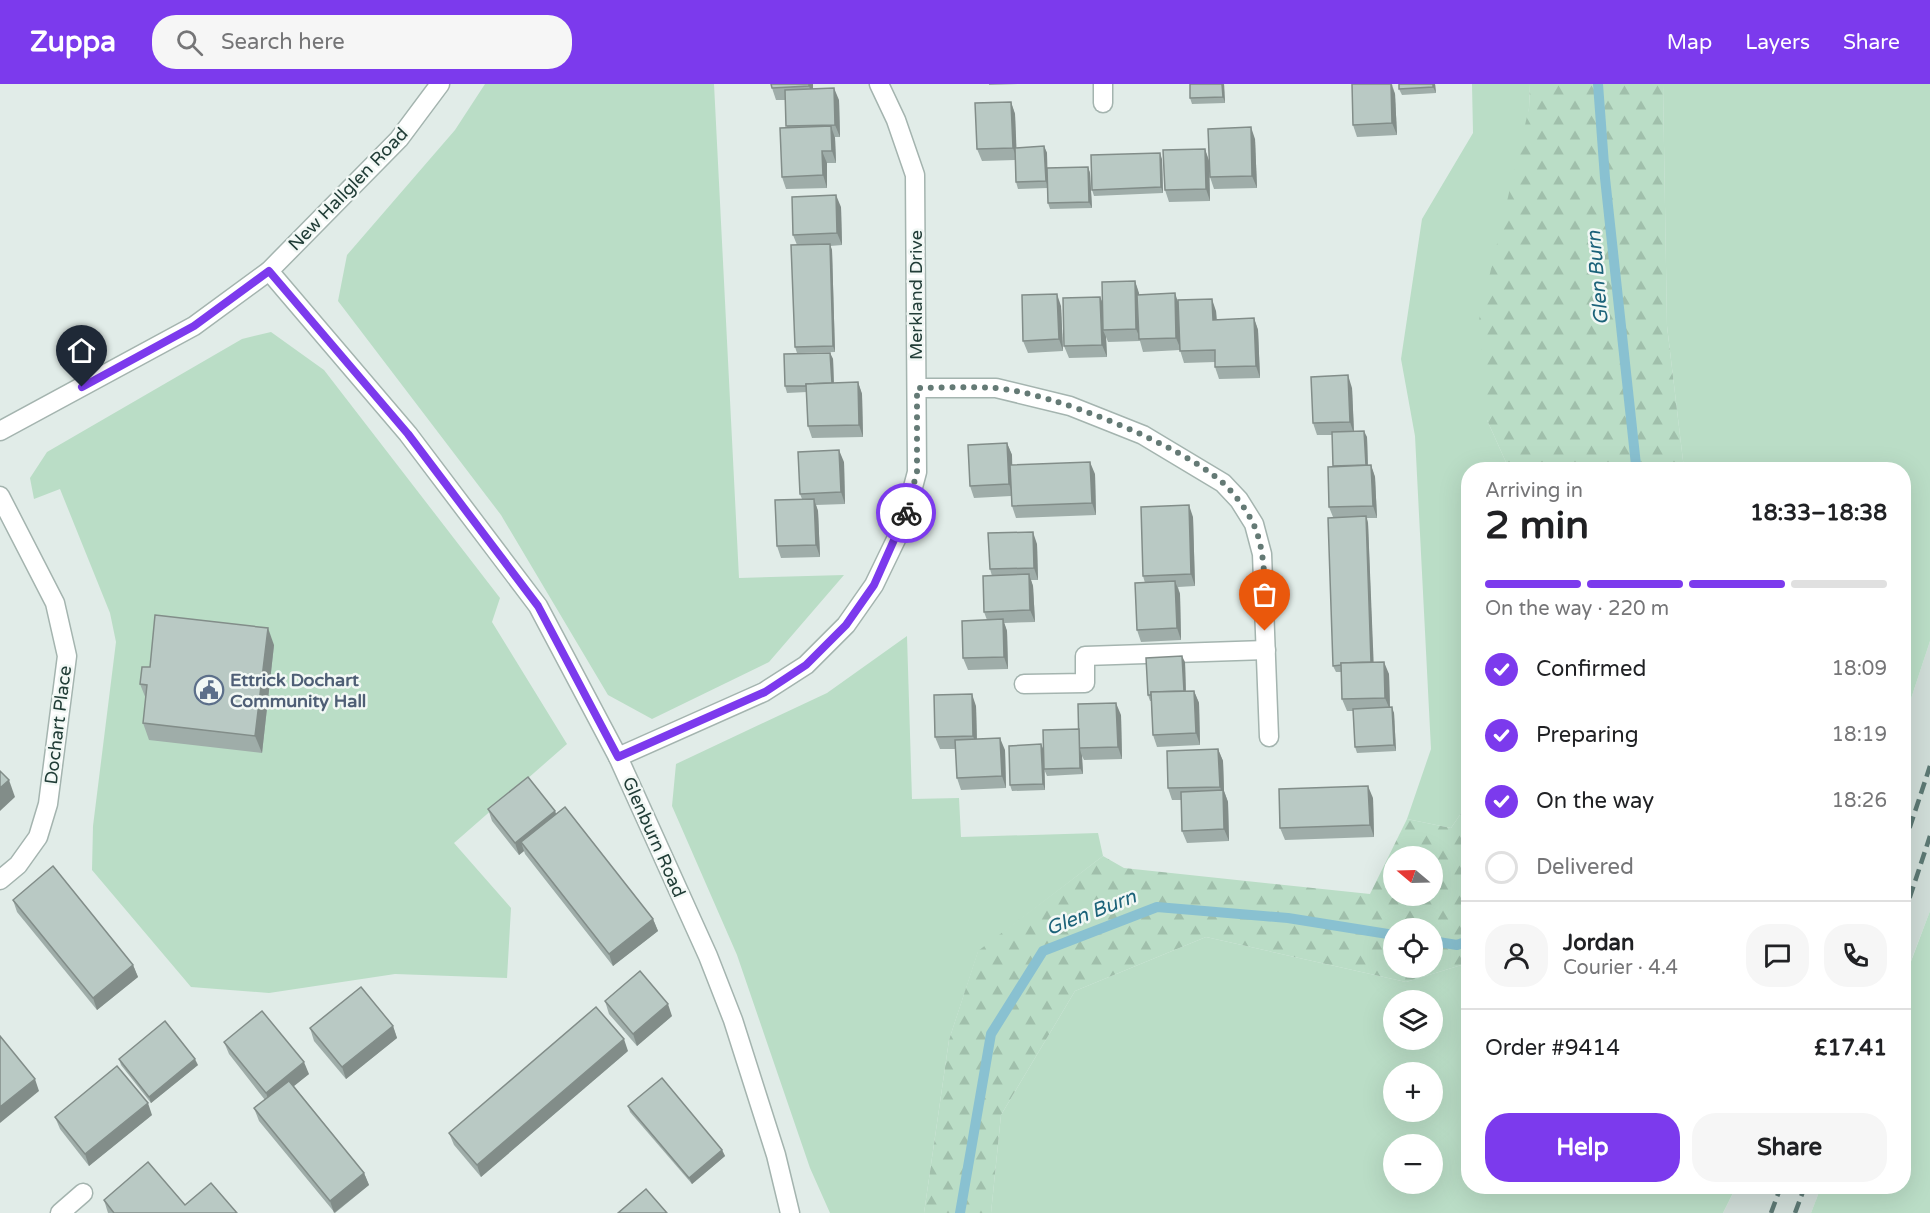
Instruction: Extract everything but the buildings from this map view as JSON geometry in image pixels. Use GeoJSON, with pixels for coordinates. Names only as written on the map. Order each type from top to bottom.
{"type":"FeatureCollection","features":[{"type":"Feature","properties":{"kind":"street","name":"New Hallglen Road"},"geometry":{"type":"LineString","coordinates":[[0,431],[194,326],[269,271],[399,140],[440,84]]}},
{"type":"Feature","properties":{"kind":"street","name":"Merkland Drive"},"geometry":{"type":"LineString","coordinates":[[618,757],[765,692],[806,665],[846,625],[874,585],[903,525],[917,472],[915,175],[896,120],[879,84]]}},
{"type":"Feature","properties":{"kind":"street"},"geometry":{"type":"LineString","coordinates":[[1103,84],[1103,104]]}},
{"type":"Feature","properties":{"kind":"street","name":"Glenburn Road"},"geometry":{"type":"LineString","coordinates":[[269,271],[408,434],[538,606],[618,757],[708,956],[733,1020],[776,1155],[790,1213]]}},
{"type":"Feature","properties":{"kind":"street"},"geometry":{"type":"LineString","coordinates":[[917,388],[996,388],[1070,406],[1143,435],[1223,483],[1239,500],[1254,524],[1262,554],[1269,736]]}},
{"type":"Feature","properties":{"kind":"street","name":"Dochart Place"},"geometry":{"type":"LineString","coordinates":[[0,496],[56,603],[67,656],[48,804],[38,837],[18,865],[0,880]]}},
{"type":"Feature","properties":{"kind":"street"},"geometry":{"type":"LineString","coordinates":[[1024,684],[1085,683],[1085,656],[1266,650]]}},
{"type":"Feature","properties":{"kind":"street"},"geometry":{"type":"LineString","coordinates":[[60,1213],[84,1193]]}},
{"type":"Feature","properties":{"kind":"shaded area"},"geometry":{"type":"Polygon","coordinates":[[[1930,641],[1930,911],[1911,961],[1911,699],[1930,641]]]}},
{"type":"Feature","properties":{"kind":"shaded area"},"geometry":{"type":"Polygon","coordinates":[[[1732,1194],[1818,1194],[1811,1213],[1723,1213],[1732,1194]]]}},
{"type":"Feature","properties":{"kind":"green space"},"geometry":{"type":"Polygon","coordinates":[[[485,84],[714,84],[739,578],[844,575],[769,662],[652,719],[608,695],[501,515],[338,301],[347,255],[455,130],[485,84]]]}},
{"type":"Feature","properties":{"kind":"green space"},"geometry":{"type":"Polygon","coordinates":[[[1472,84],[1530,84],[1529,108],[1487,420],[1506,462],[1461,462],[1461,813],[1451,828],[1407,819],[1431,749],[1415,436],[1401,359],[1422,219],[1473,133],[1472,84]]]}},
{"type":"Feature","properties":{"kind":"green space"},"geometry":{"type":"Polygon","coordinates":[[[1530,84],[1663,84],[1667,326],[1683,462],[1506,462],[1487,420],[1479,320],[1529,108],[1530,84]]]}},
{"type":"Feature","properties":{"kind":"green space"},"geometry":{"type":"Polygon","coordinates":[[[1663,84],[1930,84],[1930,641],[1911,699],[1911,462],[1683,462],[1667,326],[1663,84]]]}},
{"type":"Feature","properties":{"kind":"green space"},"geometry":{"type":"Polygon","coordinates":[[[271,332],[324,370],[500,598],[492,622],[567,744],[454,843],[511,908],[507,978],[395,974],[269,993],[191,987],[92,870],[93,826],[116,642],[110,613],[60,489],[34,499],[30,478],[47,452],[242,339],[271,332]]]}},
{"type":"Feature","properties":{"kind":"green space"},"geometry":{"type":"Polygon","coordinates":[[[907,636],[912,799],[959,798],[961,837],[1098,833],[1103,856],[978,952],[949,1040],[924,1213],[830,1213],[810,1168],[737,955],[672,806],[676,764],[827,693],[907,636]]]}},
{"type":"Feature","properties":{"kind":"green space"},"geometry":{"type":"Polygon","coordinates":[[[1461,813],[1461,965],[1443,971],[1443,918],[1383,918],[1383,977],[1206,937],[1075,991],[1001,1115],[991,1213],[924,1213],[949,1040],[978,951],[1103,856],[1124,868],[1370,894],[1383,868],[1383,906],[1443,906],[1443,846],[1394,846],[1407,819],[1451,828],[1461,813]]]}},
{"type":"Feature","properties":{"kind":"green space"},"geometry":{"type":"Polygon","coordinates":[[[1930,911],[1930,1213],[1811,1213],[1818,1194],[1911,1194],[1911,961],[1930,911]]]}},
{"type":"Feature","properties":{"kind":"green space"},"geometry":{"type":"Polygon","coordinates":[[[1206,937],[1406,982],[1419,978],[1443,978],[1443,971],[1461,965],[1461,1194],[1732,1194],[1723,1213],[991,1213],[1001,1115],[1075,991],[1206,937]]]}},
{"type":"Feature","properties":{"kind":"green space"},"geometry":{"type":"Polygon","coordinates":[[[1388,978],[1419,978],[1406,982],[1388,978]]]}},
{"type":"Feature","properties":{"kind":"waterway","name":"Glen Burn"},"geometry":{"type":"LineString","coordinates":[[1598,84],[1605,178],[1636,462]]}},
{"type":"Feature","properties":{"kind":"waterway","name":"Glen Burn"},"geometry":{"type":"LineString","coordinates":[[960,1213],[991,1034],[1043,951],[1157,907],[1288,918],[1383,933]]}},
{"type":"Feature","properties":{"kind":"waterway","name":"Glen Burn"},"geometry":{"type":"LineString","coordinates":[[1443,943],[1461,944]]}},
{"type":"Feature","properties":{"kind":"railway"},"geometry":{"type":"LineString","coordinates":[[1911,824],[1930,766]]}},
{"type":"Feature","properties":{"kind":"railway"},"geometry":{"type":"LineString","coordinates":[[1911,894],[1930,836]]}},
{"type":"Feature","properties":{"kind":"railway"},"geometry":{"type":"LineString","coordinates":[[1771,1213],[1778,1194]]}},
{"type":"Feature","properties":{"kind":"railway"},"geometry":{"type":"LineString","coordinates":[[1795,1213],[1802,1194]]}},
{"type":"Feature","properties":{"kind":"way so far"},"geometry":{"type":"LineString","coordinates":[[906,513],[917,472],[917,388],[996,388],[1029,394],[1070,406],[1157,442],[1223,483],[1239,500],[1254,524],[1262,554],[1265,631]]}},
{"type":"Feature","properties":{"kind":"place","name":"Ettrick Dochart Community Hall"},"geometry":{"type":"Point","coordinates":[209,690]}},
{"type":"Feature","properties":{"kind":"route"},"geometry":{"type":"LineString","coordinates":[[82,387],[194,326],[269,271],[408,434],[538,606],[618,757],[765,692],[806,665],[846,625],[874,585],[903,525],[906,513]]}}]}
